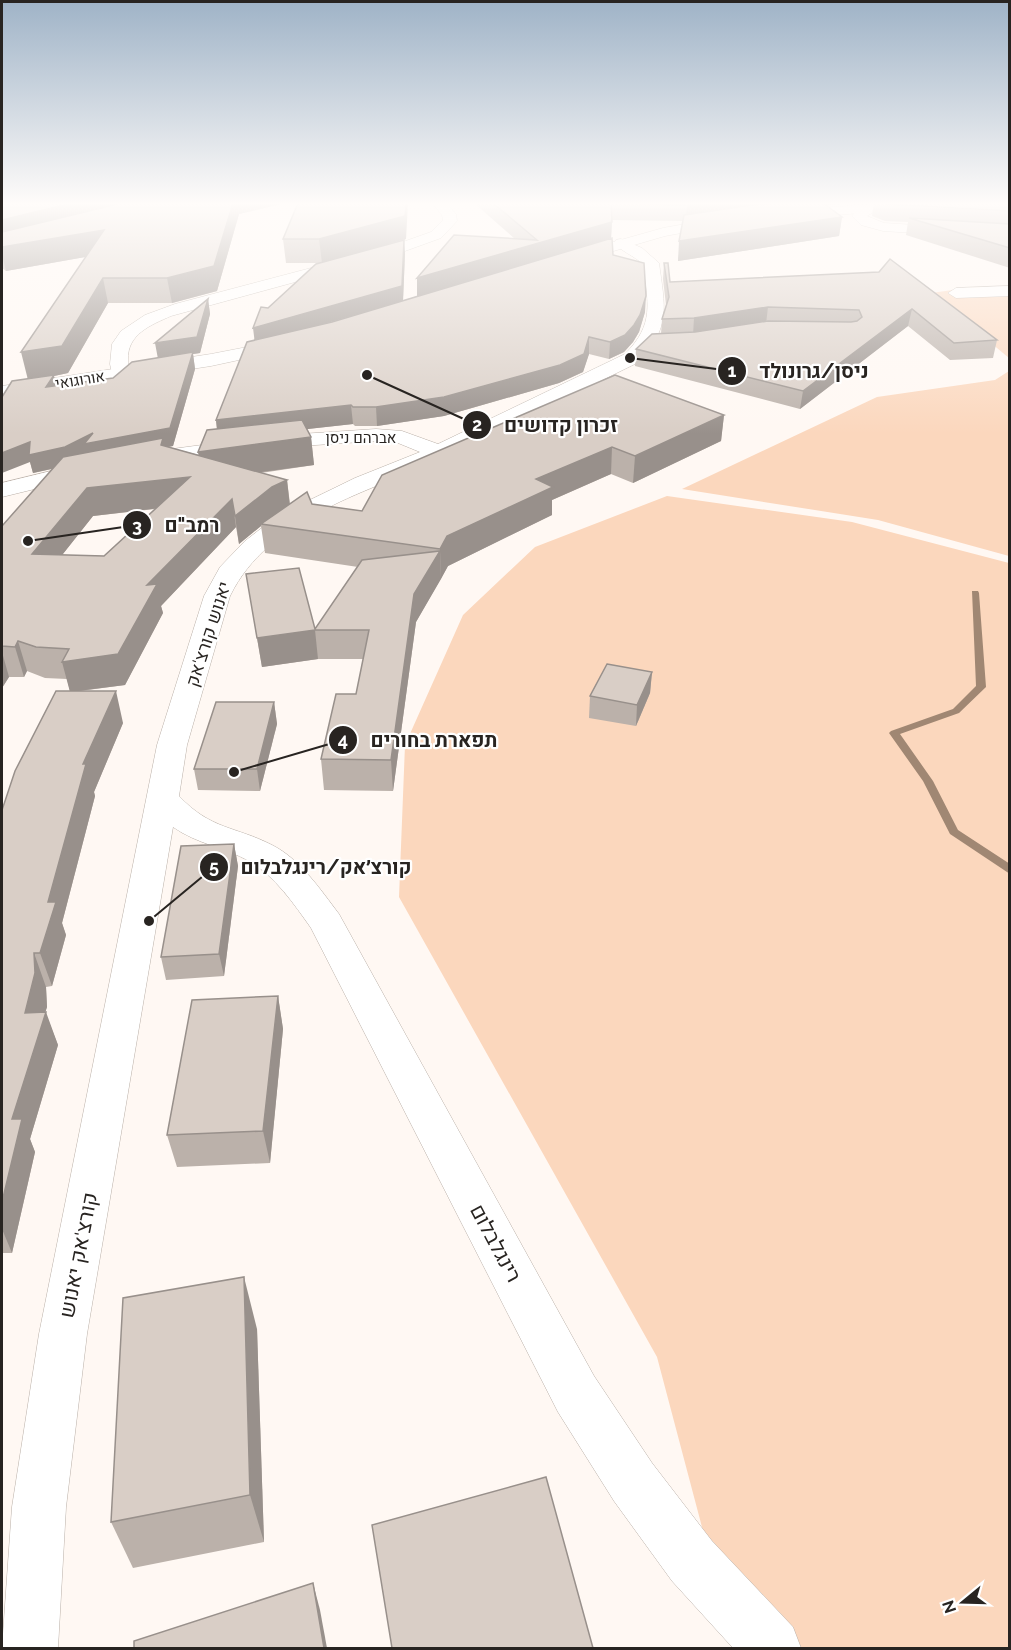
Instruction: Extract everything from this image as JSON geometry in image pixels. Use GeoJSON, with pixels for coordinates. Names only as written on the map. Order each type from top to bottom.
{"type":"FeatureCollection","features":[{"type":"Feature","properties":{"kind":"street"},"geometry":{"type":"LineString","coordinates":[[120,374],[119,345],[127,334],[156,317],[288,280]]}},
{"type":"Feature","properties":{"kind":"street"},"geometry":{"type":"LineString","coordinates":[[438,452],[615,368],[657,344],[658,317],[653,280]]}},
{"type":"Feature","properties":{"kind":"street"},"geometry":{"type":"LineString","coordinates":[[956,293],[1010,291]]}},
{"type":"Feature","properties":{"kind":"street","name":"אורוגואי"},"geometry":{"type":"LineString","coordinates":[[2,392],[242,354],[300,340]]}},
{"type":"Feature","properties":{"kind":"street","name":"אברהם ניסן"},"geometry":{"type":"LineString","coordinates":[[2,490],[115,464],[270,442],[376,435],[402,437],[438,452]]}},
{"type":"Feature","properties":{"kind":"street","name":"יאנוש קורצ'אק"},"geometry":{"type":"LineString","coordinates":[[151,864],[172,745],[217,596],[229,572],[254,546],[285,521],[363,483],[438,452]]}},
{"type":"Feature","properties":{"kind":"street","name":"רינגלבלום"},"geometry":{"type":"LineString","coordinates":[[163,799],[186,821],[201,831],[228,843],[261,853],[297,883],[326,922],[576,1394],[633,1482],[692,1561],[772,1648]]}},
{"type":"Feature","properties":{"kind":"street"},"geometry":{"type":"LineString","coordinates":[[151,864],[191,848],[214,843],[228,843]]}},
{"type":"Feature","properties":{"kind":"street","name":"קורצ'אק יאנוש"},"geometry":{"type":"LineString","coordinates":[[29,1648],[39,1507],[63,1334],[151,864]]}},
{"type":"Feature","properties":{"kind":"shaded area"},"geometry":{"type":"Polygon","coordinates":[[[974,287],[1009,287],[1009,358],[931,293],[974,287]]]}},
{"type":"Feature","properties":{"kind":"shaded area"},"geometry":{"type":"Polygon","coordinates":[[[1009,371],[1009,556],[878,520],[682,489],[877,397],[995,380],[1009,371]]]}},
{"type":"Feature","properties":{"kind":"shaded area"},"geometry":{"type":"Polygon","coordinates":[[[667,496],[852,522],[1009,563],[1009,1648],[734,1648],[657,1357],[399,897],[405,745],[463,615],[535,547],[667,496]]]}},
{"type":"Feature","properties":{"kind":"building"},"geometry":{"type":"Polygon","coordinates":[[[70,280],[102,280],[62,346],[21,352],[70,280]]]}},
{"type":"Feature","properties":{"kind":"building"},"geometry":{"type":"Polygon","coordinates":[[[299,280],[402,280],[402,286],[253,328],[261,307],[268,308],[299,280]]]}},
{"type":"Feature","properties":{"kind":"building"},"geometry":{"type":"Polygon","coordinates":[[[472,280],[645,280],[646,296],[640,315],[625,335],[610,342],[589,337],[584,354],[560,365],[444,397],[376,407],[353,407],[351,405],[216,420],[247,342],[332,322],[472,280]]]}},
{"type":"Feature","properties":{"kind":"building"},"geometry":{"type":"Polygon","coordinates":[[[666,280],[670,282],[918,280],[997,340],[954,343],[912,309],[803,391],[636,349],[652,334],[695,332],[768,321],[851,322],[862,317],[859,310],[768,307],[694,318],[662,319],[669,297],[666,280]]]}},
{"type":"Feature","properties":{"kind":"building"},"geometry":{"type":"Polygon","coordinates":[[[208,299],[197,337],[155,343],[208,299]]]}},
{"type":"Feature","properties":{"kind":"building"},"geometry":{"type":"Polygon","coordinates":[[[193,352],[170,428],[84,444],[93,433],[65,447],[29,455],[30,442],[2,453],[2,397],[12,381],[54,375],[46,387],[113,378],[132,362],[193,352]]]}},
{"type":"Feature","properties":{"kind":"building"},"geometry":{"type":"Polygon","coordinates":[[[615,375],[724,415],[635,456],[612,447],[536,479],[553,487],[447,536],[440,549],[261,524],[307,492],[312,504],[362,511],[382,475],[615,375]]]}},
{"type":"Feature","properties":{"kind":"building"},"geometry":{"type":"Polygon","coordinates":[[[302,420],[311,437],[198,452],[207,430],[302,420]]]}},
{"type":"Feature","properties":{"kind":"building"},"geometry":{"type":"Polygon","coordinates":[[[163,438],[161,445],[287,480],[272,487],[235,516],[232,499],[147,585],[157,584],[118,654],[62,662],[69,649],[36,647],[18,641],[15,647],[2,646],[2,526],[63,457],[163,438]],[[190,477],[87,488],[32,554],[104,556],[190,477]]]}},
{"type":"Feature","properties":{"kind":"building"},"geometry":{"type":"Polygon","coordinates":[[[440,551],[414,594],[391,760],[321,759],[336,694],[356,694],[369,630],[315,630],[257,638],[246,574],[299,568],[315,629],[362,560],[440,551]]]}},
{"type":"Feature","properties":{"kind":"building"},"geometry":{"type":"Polygon","coordinates":[[[607,664],[652,672],[637,705],[590,696],[607,664]]]}},
{"type":"Feature","properties":{"kind":"building"},"geometry":{"type":"Polygon","coordinates":[[[56,691],[116,691],[83,764],[86,764],[48,902],[56,902],[40,953],[34,953],[35,973],[25,1013],[46,1012],[12,1119],[22,1119],[2,1202],[2,810],[15,771],[56,691]]]}},
{"type":"Feature","properties":{"kind":"building"},"geometry":{"type":"Polygon","coordinates":[[[216,702],[274,702],[257,769],[194,769],[216,702]]]}},
{"type":"Feature","properties":{"kind":"building"},"geometry":{"type":"Polygon","coordinates":[[[234,844],[219,954],[161,957],[181,846],[234,844]]]}},
{"type":"Feature","properties":{"kind":"building"},"geometry":{"type":"Polygon","coordinates":[[[278,996],[263,1131],[167,1135],[192,1000],[278,996]]]}},
{"type":"Feature","properties":{"kind":"building"},"geometry":{"type":"Polygon","coordinates":[[[244,1277],[250,1495],[111,1522],[123,1298],[244,1277]]]}},
{"type":"Feature","properties":{"kind":"building"},"geometry":{"type":"Polygon","coordinates":[[[546,1477],[593,1648],[392,1648],[372,1525],[546,1477]]]}},
{"type":"Feature","properties":{"kind":"building"},"geometry":{"type":"Polygon","coordinates":[[[313,1583],[324,1648],[134,1648],[134,1641],[313,1583]]]}},
{"type":"Feature","properties":{"kind":"waterway"},"geometry":{"type":"LineString","coordinates":[[975,593],[981,687],[956,711],[894,733],[928,781],[954,832],[1010,870]]}},
{"type":"Feature","properties":{"kind":"place","name":"ניסן/גרונולד"},"geometry":{"type":"Point","coordinates":[630,358]}},
{"type":"Feature","properties":{"kind":"place","name":"זכרון קדושים"},"geometry":{"type":"Point","coordinates":[367,375]}},
{"type":"Feature","properties":{"kind":"place","name":"רמב\"ם"},"geometry":{"type":"Point","coordinates":[28,541]}},
{"type":"Feature","properties":{"kind":"place","name":"תפארת בחורים"},"geometry":{"type":"Point","coordinates":[234,772]}},
{"type":"Feature","properties":{"kind":"place","name":"קורצ׳אק/רינגלבלום"},"geometry":{"type":"Point","coordinates":[149,921]}}]}
